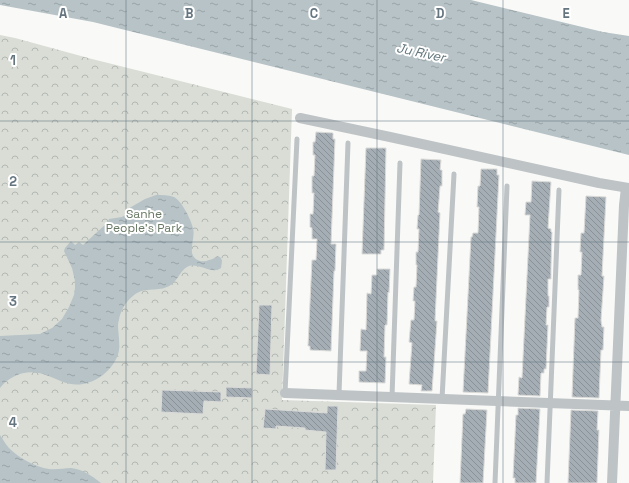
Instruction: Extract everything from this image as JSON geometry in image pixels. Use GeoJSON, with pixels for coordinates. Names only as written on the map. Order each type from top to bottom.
{"type":"FeatureCollection","features":[{"type":"Feature","properties":{"kind":"street"},"geometry":{"type":"LineString","coordinates":[[300,118],[628,188],[624,205],[612,483]]}},
{"type":"Feature","properties":{"kind":"street"},"geometry":{"type":"LineString","coordinates":[[285,392],[629,406]]}},
{"type":"Feature","properties":{"kind":"lane"},"geometry":{"type":"LineString","coordinates":[[285,392],[297,139]]}},
{"type":"Feature","properties":{"kind":"lane"},"geometry":{"type":"LineString","coordinates":[[338,394],[348,143]]}},
{"type":"Feature","properties":{"kind":"lane"},"geometry":{"type":"LineString","coordinates":[[392,397],[400,163]]}},
{"type":"Feature","properties":{"kind":"lane"},"geometry":{"type":"LineString","coordinates":[[442,398],[454,174]]}},
{"type":"Feature","properties":{"kind":"lane"},"geometry":{"type":"LineString","coordinates":[[495,483],[508,186]]}},
{"type":"Feature","properties":{"kind":"lane"},"geometry":{"type":"LineString","coordinates":[[547,483],[559,190]]}},
{"type":"Feature","properties":{"kind":"green space","name":"Sanhe People's Park"},"geometry":{"type":"Polygon","coordinates":[[[0,35],[292,109],[282,400],[436,405],[433,483],[0,483],[0,35]]]}},
{"type":"Feature","properties":{"kind":"water","name":"Ju River"},"geometry":{"type":"Polygon","coordinates":[[[0,0],[471,0],[603,32],[629,36],[629,155],[93,22],[0,5],[0,0]]]}},
{"type":"Feature","properties":{"kind":"water"},"geometry":{"type":"Polygon","coordinates":[[[156,195],[167,195],[174,197],[180,202],[193,228],[193,256],[199,261],[204,261],[211,260],[218,256],[222,261],[221,268],[217,270],[210,270],[197,266],[189,266],[183,270],[176,280],[170,285],[163,288],[141,291],[130,299],[122,309],[118,325],[118,355],[109,370],[95,380],[77,385],[43,374],[31,372],[19,374],[4,383],[0,388],[0,336],[40,334],[52,328],[62,319],[69,307],[74,295],[75,281],[72,268],[64,251],[65,248],[71,241],[75,245],[79,242],[83,245],[107,223],[109,219],[122,217],[125,215],[126,210],[145,199],[156,195]]]}},
{"type":"Feature","properties":{"kind":"water"},"geometry":{"type":"Polygon","coordinates":[[[0,435],[6,445],[22,459],[49,469],[71,468],[79,470],[87,473],[101,483],[0,483],[0,435]]]}},
{"type":"Feature","properties":{"kind":"building"},"geometry":{"type":"Polygon","coordinates":[[[316,132],[333,133],[333,139],[335,139],[331,244],[336,244],[331,351],[310,350],[310,346],[308,346],[312,260],[316,260],[317,239],[312,239],[312,228],[310,227],[310,214],[313,214],[314,193],[312,193],[312,176],[314,176],[315,155],[313,155],[313,142],[315,142],[316,132]]]}},
{"type":"Feature","properties":{"kind":"building"},"geometry":{"type":"Polygon","coordinates":[[[366,148],[386,148],[384,250],[381,250],[381,254],[362,254],[366,148]]]}},
{"type":"Feature","properties":{"kind":"building"},"geometry":{"type":"Polygon","coordinates":[[[421,159],[441,160],[440,170],[442,170],[442,186],[440,186],[438,212],[440,213],[435,321],[437,321],[432,391],[421,391],[422,385],[409,384],[412,343],[409,342],[411,320],[414,320],[415,301],[413,301],[414,287],[416,287],[416,252],[418,252],[419,229],[417,229],[421,159]]]}},
{"type":"Feature","properties":{"kind":"building"},"geometry":{"type":"Polygon","coordinates":[[[481,169],[497,169],[497,175],[499,175],[488,393],[463,392],[471,237],[473,233],[478,233],[479,207],[477,207],[478,186],[480,186],[481,169]]]}},
{"type":"Feature","properties":{"kind":"building"},"geometry":{"type":"Polygon","coordinates":[[[532,181],[551,182],[548,228],[551,229],[552,232],[551,279],[548,279],[549,307],[547,307],[546,325],[548,325],[546,369],[544,369],[544,373],[541,373],[540,396],[518,395],[519,377],[522,378],[530,215],[525,215],[526,202],[531,202],[532,181]]]}},
{"type":"Feature","properties":{"kind":"building"},"geometry":{"type":"Polygon","coordinates":[[[586,196],[606,197],[602,276],[604,276],[601,320],[602,327],[604,327],[603,350],[601,350],[599,398],[572,397],[575,318],[578,318],[578,275],[581,275],[581,233],[584,233],[586,196]]]}},
{"type":"Feature","properties":{"kind":"building"},"geometry":{"type":"Polygon","coordinates":[[[377,269],[390,269],[387,325],[385,325],[385,383],[359,382],[359,371],[366,371],[367,351],[360,351],[361,329],[366,330],[367,293],[371,294],[372,275],[377,275],[377,269]]]}},
{"type":"Feature","properties":{"kind":"building"},"geometry":{"type":"Polygon","coordinates":[[[259,305],[272,305],[270,375],[256,374],[259,305]]]}},
{"type":"Feature","properties":{"kind":"building"},"geometry":{"type":"Polygon","coordinates":[[[226,387],[252,388],[252,398],[226,397],[226,387]]]}},
{"type":"Feature","properties":{"kind":"building"},"geometry":{"type":"Polygon","coordinates":[[[162,390],[221,392],[221,402],[204,401],[203,414],[161,412],[162,390]]]}},
{"type":"Feature","properties":{"kind":"building"},"geometry":{"type":"Polygon","coordinates":[[[327,406],[338,406],[336,470],[325,470],[326,432],[305,430],[305,428],[276,426],[276,429],[263,428],[265,409],[327,413],[327,406]]]}},
{"type":"Feature","properties":{"kind":"building"},"geometry":{"type":"Polygon","coordinates":[[[518,408],[540,409],[536,483],[515,483],[515,478],[513,478],[516,415],[518,415],[518,408]]]}},
{"type":"Feature","properties":{"kind":"building"},"geometry":{"type":"Polygon","coordinates":[[[466,409],[487,410],[483,483],[460,483],[463,414],[465,414],[466,409]]]}},
{"type":"Feature","properties":{"kind":"building"},"geometry":{"type":"Polygon","coordinates":[[[571,410],[598,411],[597,430],[599,430],[597,483],[568,483],[571,410]]]}}]}
